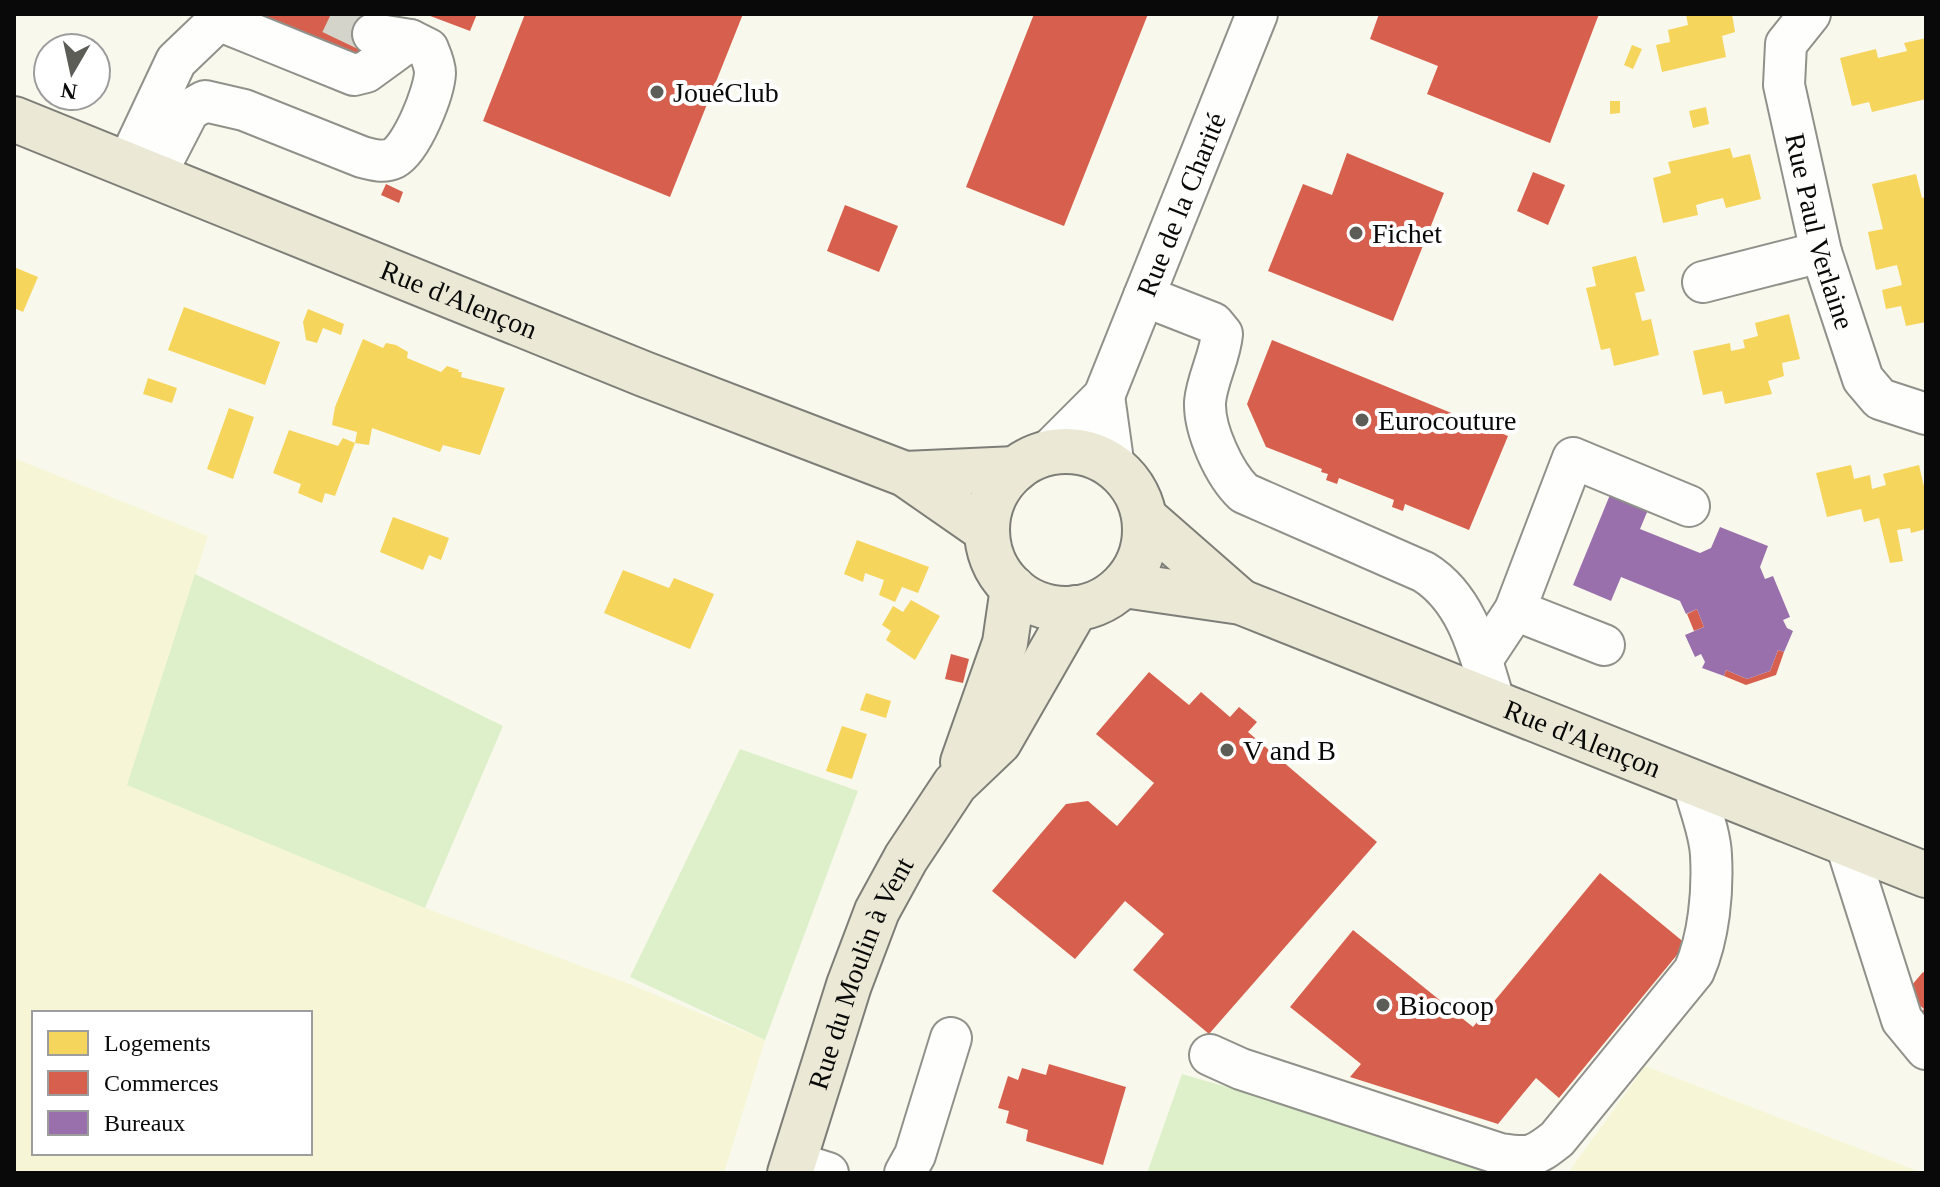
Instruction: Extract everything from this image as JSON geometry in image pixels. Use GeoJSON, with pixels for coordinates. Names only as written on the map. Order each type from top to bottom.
{"type":"FeatureCollection","features":[{"type":"Feature","properties":{"kind":"main road","name":"Rue d'Alençon"},"geometry":{"type":"LineString","coordinates":[[14,119],[644,374],[905,474],[987,531]]}},
{"type":"Feature","properties":{"kind":"main road"},"geometry":{"type":"LineString","coordinates":[[1061,451],[1086,453],[1114,468],[1125,477],[1138,496],[1145,518],[1145,540],[1138,565],[1124,585],[1102,601],[1076,608],[1054,608],[1032,601],[1013,588],[999,572],[990,553],[987,531],[989,506],[1000,488],[1030,462],[1061,451]]}},
{"type":"Feature","properties":{"kind":"main road","name":"Rue d'Alençon"},"geometry":{"type":"LineString","coordinates":[[905,474],[1030,462]]}},
{"type":"Feature","properties":{"kind":"main road","name":"Rue d'Alençon"},"geometry":{"type":"LineString","coordinates":[[1145,518],[1241,602]]}},
{"type":"Feature","properties":{"kind":"main road","name":"Rue d'Alençon"},"geometry":{"type":"LineString","coordinates":[[1124,585],[1241,602],[1846,844],[1913,860]]}},
{"type":"Feature","properties":{"kind":"main road","name":"Rue du Moulin à Vent"},"geometry":{"type":"LineString","coordinates":[[955,784],[1005,643],[1013,588]]}},
{"type":"Feature","properties":{"kind":"main road","name":"Rue du Moulin à Vent"},"geometry":{"type":"LineString","coordinates":[[804,1169],[849,985],[877,911],[906,858],[955,784],[999,742],[1076,608]]}},
{"type":"Feature","properties":{"kind":"street","name":"Rue de la Charité"},"geometry":{"type":"LineString","coordinates":[[1030,462],[1104,396],[1257,14]]}},
{"type":"Feature","properties":{"kind":"street","name":"Rue Paul Verlaine"},"geometry":{"type":"LineString","coordinates":[[1810,14],[1786,44],[1784,85],[1821,252],[1863,379],[1880,399],[1926,414]]}},
{"type":"Feature","properties":{"kind":"street"},"geometry":{"type":"LineString","coordinates":[[221,17],[354,75],[366,72],[391,37],[428,49],[435,70],[431,90],[405,147],[393,158],[379,161],[362,157],[244,110],[205,101],[189,110],[141,171],[176,61],[221,17]]}},
{"type":"Feature","properties":{"kind":"street"},"geometry":{"type":"LineString","coordinates":[[1703,282],[1821,252]]}},
{"type":"Feature","properties":{"kind":"street"},"geometry":{"type":"LineString","coordinates":[[1144,296],[1213,323],[1222,334],[1205,400],[1206,418],[1232,481],[1244,493],[1424,572],[1442,583],[1469,622],[1495,704]]}},
{"type":"Feature","properties":{"kind":"street","name":"Rue de la Charité"},"geometry":{"type":"LineString","coordinates":[[1104,396],[1114,468]]}},
{"type":"Feature","properties":{"kind":"street"},"geometry":{"type":"LineString","coordinates":[[1482,660],[1515,610],[1573,458],[1689,506]]}},
{"type":"Feature","properties":{"kind":"street"},"geometry":{"type":"LineString","coordinates":[[1515,610],[1604,645]]}},
{"type":"Feature","properties":{"kind":"street"},"geometry":{"type":"LineString","coordinates":[[1210,1055],[1241,1069],[1500,1154],[1528,1158],[1542,1151],[1557,1139],[1694,971],[1702,953],[1709,910],[1711,853],[1693,783]]}},
{"type":"Feature","properties":{"kind":"street"},"geometry":{"type":"LineString","coordinates":[[1846,844],[1902,1020],[1926,1049]]}},
{"type":"Feature","properties":{"kind":"street"},"geometry":{"type":"LineString","coordinates":[[905,1173],[915,1155],[951,1038]]}},
{"type":"Feature","properties":{"kind":"green space"},"geometry":{"type":"Polygon","coordinates":[[[14,458],[208,536],[128,785],[425,908],[627,983],[765,1040],[724,1173],[14,1173],[14,458]]]}},
{"type":"Feature","properties":{"kind":"green space"},"geometry":{"type":"Polygon","coordinates":[[[195,574],[503,726],[425,908],[127,785],[195,574]]]}},
{"type":"Feature","properties":{"kind":"green space"},"geometry":{"type":"Polygon","coordinates":[[[740,749],[858,791],[765,1040],[630,977],[740,749]]]}},
{"type":"Feature","properties":{"kind":"green space"},"geometry":{"type":"Polygon","coordinates":[[[1645,1066],[1923,1173],[1568,1173],[1645,1066]]]}},
{"type":"Feature","properties":{"kind":"green space"},"geometry":{"type":"Polygon","coordinates":[[[1182,1074],[1524,1173],[1147,1173],[1182,1074]]]}},
{"type":"Feature","properties":{"kind":"building: Logements"},"geometry":{"type":"Polygon","coordinates":[[[1686,14],[1732,14],[1735,32],[1722,36],[1726,57],[1662,72],[1656,45],[1670,42],[1668,30],[1688,25],[1686,14]]]}},
{"type":"Feature","properties":{"kind":"building: Logements"},"geometry":{"type":"Polygon","coordinates":[[[1926,38],[1926,99],[1872,112],[1869,102],[1852,106],[1840,58],[1876,49],[1878,58],[1907,51],[1904,43],[1926,38]]]}},
{"type":"Feature","properties":{"kind":"building: Logements"},"geometry":{"type":"Polygon","coordinates":[[[1632,45],[1642,49],[1633,69],[1624,65],[1632,45]]]}},
{"type":"Feature","properties":{"kind":"building: Logements"},"geometry":{"type":"Polygon","coordinates":[[[1610,101],[1620,101],[1620,113],[1610,114],[1610,101]]]}},
{"type":"Feature","properties":{"kind":"building: Logements"},"geometry":{"type":"Polygon","coordinates":[[[1706,107],[1709,124],[1693,128],[1689,111],[1706,107]]]}},
{"type":"Feature","properties":{"kind":"building: Logements"},"geometry":{"type":"Polygon","coordinates":[[[1730,148],[1733,158],[1750,154],[1761,199],[1726,208],[1723,198],[1710,201],[1696,205],[1698,215],[1663,223],[1653,178],[1671,173],[1668,162],[1730,148]]]}},
{"type":"Feature","properties":{"kind":"building: Logements"},"geometry":{"type":"Polygon","coordinates":[[[1916,174],[1922,198],[1926,197],[1926,322],[1906,326],[1901,306],[1886,309],[1882,290],[1902,285],[1897,265],[1876,270],[1868,232],[1883,229],[1872,184],[1916,174]]]}},
{"type":"Feature","properties":{"kind":"building: Logements"},"geometry":{"type":"Polygon","coordinates":[[[1636,256],[1645,291],[1635,293],[1642,321],[1651,319],[1659,355],[1614,366],[1610,348],[1601,350],[1586,288],[1596,286],[1592,267],[1636,256]]]}},
{"type":"Feature","properties":{"kind":"building: Logements"},"geometry":{"type":"Polygon","coordinates":[[[14,267],[38,277],[23,312],[14,308],[14,267]]]}},
{"type":"Feature","properties":{"kind":"building: Logements"},"geometry":{"type":"Polygon","coordinates":[[[184,307],[280,342],[265,385],[168,350],[184,307]]]}},
{"type":"Feature","properties":{"kind":"building: Logements"},"geometry":{"type":"Polygon","coordinates":[[[308,309],[344,324],[341,335],[323,328],[317,343],[306,340],[303,322],[308,309]]]}},
{"type":"Feature","properties":{"kind":"building: Logements"},"geometry":{"type":"Polygon","coordinates":[[[1789,314],[1800,359],[1782,363],[1784,376],[1768,381],[1772,394],[1725,404],[1722,391],[1703,395],[1693,351],[1730,343],[1731,351],[1745,348],[1743,340],[1758,336],[1755,323],[1789,314]]]}},
{"type":"Feature","properties":{"kind":"building: Logements"},"geometry":{"type":"Polygon","coordinates":[[[363,339],[383,348],[386,343],[396,345],[408,352],[407,358],[441,372],[447,366],[462,372],[461,377],[505,388],[480,455],[443,445],[440,452],[372,428],[369,445],[355,443],[357,432],[332,425],[335,407],[363,339]]]}},
{"type":"Feature","properties":{"kind":"building: Logements"},"geometry":{"type":"Polygon","coordinates":[[[148,378],[177,388],[172,403],[143,394],[148,378]]]}},
{"type":"Feature","properties":{"kind":"building: Logements"},"geometry":{"type":"Polygon","coordinates":[[[229,408],[254,417],[233,479],[207,469],[229,408]]]}},
{"type":"Feature","properties":{"kind":"building: Logements"},"geometry":{"type":"Polygon","coordinates":[[[289,430],[338,446],[343,438],[355,443],[335,496],[325,493],[322,503],[298,493],[301,484],[273,473],[289,430]]]}},
{"type":"Feature","properties":{"kind":"building: Logements"},"geometry":{"type":"Polygon","coordinates":[[[1851,465],[1854,479],[1870,475],[1872,489],[1886,485],[1883,474],[1919,465],[1926,495],[1926,529],[1911,533],[1910,528],[1897,530],[1903,561],[1890,563],[1879,518],[1864,522],[1861,509],[1827,517],[1816,473],[1851,465]]]}},
{"type":"Feature","properties":{"kind":"building: Logements"},"geometry":{"type":"Polygon","coordinates":[[[393,517],[449,538],[441,560],[429,555],[423,570],[380,552],[393,517]]]}},
{"type":"Feature","properties":{"kind":"building: Logements"},"geometry":{"type":"Polygon","coordinates":[[[857,540],[929,567],[918,593],[902,587],[895,602],[879,595],[884,580],[865,573],[863,582],[844,574],[857,540]]]}},
{"type":"Feature","properties":{"kind":"building: Logements"},"geometry":{"type":"Polygon","coordinates":[[[623,570],[669,588],[674,578],[714,594],[690,649],[604,613],[623,570]]]}},
{"type":"Feature","properties":{"kind":"building: Logements"},"geometry":{"type":"Polygon","coordinates":[[[911,600],[940,616],[915,660],[886,640],[891,631],[882,625],[893,606],[903,612],[911,600]]]}},
{"type":"Feature","properties":{"kind":"building: Logements"},"geometry":{"type":"Polygon","coordinates":[[[866,693],[891,701],[886,718],[860,710],[866,693]]]}},
{"type":"Feature","properties":{"kind":"building: Logements"},"geometry":{"type":"Polygon","coordinates":[[[842,726],[867,734],[852,779],[826,771],[842,726]]]}},
{"type":"Feature","properties":{"kind":"building: Commerces"},"geometry":{"type":"Polygon","coordinates":[[[255,14],[364,14],[378,20],[362,62],[255,14]]]}},
{"type":"Feature","properties":{"kind":"building: Commerces"},"geometry":{"type":"Polygon","coordinates":[[[425,14],[477,14],[470,31],[425,14]]]}},
{"type":"Feature","properties":{"kind":"building: Commerces"},"geometry":{"type":"Polygon","coordinates":[[[525,14],[743,14],[670,197],[483,121],[525,14]]]}},
{"type":"Feature","properties":{"kind":"building: Commerces"},"geometry":{"type":"Polygon","coordinates":[[[1034,14],[1148,14],[1064,226],[966,187],[1034,14]]]}},
{"type":"Feature","properties":{"kind":"building: Commerces"},"geometry":{"type":"Polygon","coordinates":[[[1379,14],[1599,14],[1550,143],[1427,94],[1438,66],[1370,39],[1379,14]]]}},
{"type":"Feature","properties":{"kind":"building: Commerces","name":"Fichet"},"geometry":{"type":"Polygon","coordinates":[[[1347,153],[1444,193],[1393,321],[1268,271],[1303,184],[1332,195],[1347,153]]]}},
{"type":"Feature","properties":{"kind":"building: Commerces"},"geometry":{"type":"Polygon","coordinates":[[[1533,172],[1565,185],[1548,225],[1517,211],[1533,172]]]}},
{"type":"Feature","properties":{"kind":"building: Commerces"},"geometry":{"type":"Polygon","coordinates":[[[386,184],[403,192],[399,203],[381,195],[386,184]]]}},
{"type":"Feature","properties":{"kind":"building: Commerces"},"geometry":{"type":"Polygon","coordinates":[[[845,205],[898,226],[879,272],[827,251],[845,205]]]}},
{"type":"Feature","properties":{"kind":"building: Commerces","name":"Eurocouture"},"geometry":{"type":"Polygon","coordinates":[[[1272,340],[1508,436],[1469,530],[1405,504],[1403,511],[1392,507],[1394,500],[1339,478],[1337,484],[1326,480],[1328,474],[1321,472],[1322,469],[1266,447],[1247,404],[1272,340]]]}},
{"type":"Feature","properties":{"kind":"building: Commerces"},"geometry":{"type":"Polygon","coordinates":[[[1697,609],[1704,627],[1694,631],[1687,614],[1697,609]]]}},
{"type":"Feature","properties":{"kind":"building: Commerces"},"geometry":{"type":"Polygon","coordinates":[[[1778,650],[1784,652],[1776,675],[1746,685],[1724,676],[1726,670],[1747,679],[1770,671],[1778,650]]]}},
{"type":"Feature","properties":{"kind":"building: Commerces"},"geometry":{"type":"Polygon","coordinates":[[[951,654],[969,659],[963,683],[945,679],[951,654]]]}},
{"type":"Feature","properties":{"kind":"building: Commerces"},"geometry":{"type":"Polygon","coordinates":[[[1149,672],[1189,705],[1201,692],[1230,717],[1239,707],[1257,722],[1248,732],[1377,842],[1209,1034],[1133,970],[1164,934],[1125,901],[1075,959],[992,891],[1066,804],[1088,801],[1117,826],[1154,783],[1096,734],[1149,672]]]}},
{"type":"Feature","properties":{"kind":"building: Commerces"},"geometry":{"type":"Polygon","coordinates":[[[1600,873],[1686,944],[1559,1098],[1536,1078],[1498,1124],[1350,1077],[1361,1064],[1290,1007],[1353,930],[1473,1027],[1600,873]]]}},
{"type":"Feature","properties":{"kind":"building: Commerces"},"geometry":{"type":"Polygon","coordinates":[[[1923,972],[1926,974],[1926,1014],[1905,993],[1923,972]]]}},
{"type":"Feature","properties":{"kind":"building: Commerces"},"geometry":{"type":"Polygon","coordinates":[[[1049,1064],[1126,1087],[1103,1165],[1026,1141],[1028,1130],[1006,1123],[1009,1111],[998,1108],[1008,1076],[1018,1080],[1022,1068],[1046,1075],[1049,1064]]]}},
{"type":"Feature","properties":{"kind":"building: Bureaux"},"geometry":{"type":"Polygon","coordinates":[[[1612,490],[1650,505],[1640,529],[1700,553],[1711,548],[1720,527],[1768,546],[1760,567],[1765,579],[1773,576],[1790,617],[1783,620],[1787,628],[1793,631],[1784,652],[1778,650],[1770,671],[1747,679],[1726,670],[1724,676],[1702,668],[1705,662],[1701,654],[1695,657],[1685,635],[1704,627],[1697,609],[1686,614],[1680,601],[1621,577],[1611,601],[1573,585],[1612,490]]]}},
{"type":"Feature","properties":{"kind":"tunnel"},"geometry":{"type":"LineString","coordinates":[[331,14],[373,34]]}},
{"type":"Feature","properties":{"kind":"place","name":"JouéClub"},"geometry":{"type":"Point","coordinates":[657,92]}},
{"type":"Feature","properties":{"kind":"place","name":"Fichet"},"geometry":{"type":"Point","coordinates":[1356,233]}},
{"type":"Feature","properties":{"kind":"place","name":"Eurocouture"},"geometry":{"type":"Point","coordinates":[1362,420]}},
{"type":"Feature","properties":{"kind":"place","name":"V and B"},"geometry":{"type":"Point","coordinates":[1227,750]}},
{"type":"Feature","properties":{"kind":"place","name":"Biocoop"},"geometry":{"type":"Point","coordinates":[1383,1005]}}]}
